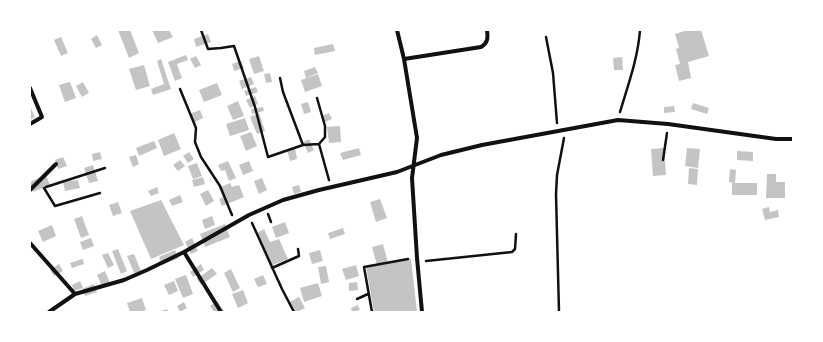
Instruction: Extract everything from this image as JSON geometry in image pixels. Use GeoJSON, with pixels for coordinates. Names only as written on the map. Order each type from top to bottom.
{"type":"FeatureCollection","features":[{"type":"Feature","properties":{"kind":"street"},"geometry":{"type":"LineString","coordinates":[[397,30],[404,59],[417,138],[412,178],[422,312]]}},
{"type":"Feature","properties":{"kind":"street"},"geometry":{"type":"LineString","coordinates":[[404,59],[481,48],[486,44],[488,38],[487,30]]}},
{"type":"Feature","properties":{"kind":"street"},"geometry":{"type":"LineString","coordinates":[[30,88],[42,117],[30,124]]}},
{"type":"Feature","properties":{"kind":"street"},"geometry":{"type":"LineString","coordinates":[[51,312],[74,294],[124,280],[184,252],[248,215],[283,200],[397,172],[441,155],[482,145],[618,120],[668,124],[750,136],[793,139]]}},
{"type":"Feature","properties":{"kind":"street"},"geometry":{"type":"LineString","coordinates":[[30,190],[56,164]]}},
{"type":"Feature","properties":{"kind":"street"},"geometry":{"type":"LineString","coordinates":[[30,243],[74,294]]}},
{"type":"Feature","properties":{"kind":"street"},"geometry":{"type":"LineString","coordinates":[[184,252],[216,301],[221,312]]}},
{"type":"Feature","properties":{"kind":"path"},"geometry":{"type":"LineString","coordinates":[[201,30],[208,49],[234,46],[254,107],[268,157],[303,145],[319,144],[325,137],[317,98]]}},
{"type":"Feature","properties":{"kind":"path"},"geometry":{"type":"LineString","coordinates":[[618,120],[633,68],[640,30]]}},
{"type":"Feature","properties":{"kind":"path"},"geometry":{"type":"LineString","coordinates":[[546,37],[553,73],[558,131]]}},
{"type":"Feature","properties":{"kind":"path"},"geometry":{"type":"LineString","coordinates":[[280,78],[283,92],[303,145]]}},
{"type":"Feature","properties":{"kind":"path"},"geometry":{"type":"LineString","coordinates":[[180,89],[196,128],[195,142],[201,157],[220,186],[236,223]]}},
{"type":"Feature","properties":{"kind":"path"},"geometry":{"type":"LineString","coordinates":[[663,160],[668,124]]}},
{"type":"Feature","properties":{"kind":"path"},"geometry":{"type":"LineString","coordinates":[[559,312],[556,194],[557,175],[566,130]]}},
{"type":"Feature","properties":{"kind":"path"},"geometry":{"type":"LineString","coordinates":[[319,144],[331,187]]}},
{"type":"Feature","properties":{"kind":"path"},"geometry":{"type":"LineString","coordinates":[[100,194],[55,206],[44,188],[105,168]]}},
{"type":"Feature","properties":{"kind":"path"},"geometry":{"type":"LineString","coordinates":[[248,215],[294,312]]}},
{"type":"Feature","properties":{"kind":"path"},"geometry":{"type":"LineString","coordinates":[[372,312],[364,266],[512,252],[515,249],[516,234]]}},
{"type":"Feature","properties":{"kind":"path"},"geometry":{"type":"LineString","coordinates":[[272,268],[299,256],[298,249]]}},
{"type":"Feature","properties":{"kind":"path"},"geometry":{"type":"LineString","coordinates":[[357,299],[368,294]]}},
{"type":"Feature","properties":{"kind":"building"},"geometry":{"type":"Polygon","coordinates":[[[118,30],[130,30],[139,53],[129,58],[118,30]]]}},
{"type":"Feature","properties":{"kind":"building"},"geometry":{"type":"Polygon","coordinates":[[[152,30],[169,30],[173,37],[158,43],[152,30]]]}},
{"type":"Feature","properties":{"kind":"building"},"geometry":{"type":"Polygon","coordinates":[[[688,30],[701,30],[709,56],[688,62],[691,78],[679,81],[675,65],[680,64],[676,49],[679,48],[675,34],[688,30]]]}},
{"type":"Feature","properties":{"kind":"building"},"geometry":{"type":"Polygon","coordinates":[[[208,34],[211,42],[196,47],[194,39],[208,34]]]}},
{"type":"Feature","properties":{"kind":"building"},"geometry":{"type":"Polygon","coordinates":[[[97,35],[102,45],[96,48],[91,39],[97,35]]]}},
{"type":"Feature","properties":{"kind":"building"},"geometry":{"type":"Polygon","coordinates":[[[61,37],[68,53],[61,56],[54,40],[61,37]]]}},
{"type":"Feature","properties":{"kind":"building"},"geometry":{"type":"Polygon","coordinates":[[[333,44],[335,51],[315,55],[314,48],[333,44]]]}},
{"type":"Feature","properties":{"kind":"building"},"geometry":{"type":"Polygon","coordinates":[[[186,55],[188,60],[177,64],[182,78],[175,81],[168,62],[186,55]]]}},
{"type":"Feature","properties":{"kind":"building"},"geometry":{"type":"Polygon","coordinates":[[[196,56],[201,65],[195,68],[190,59],[196,56]]]}},
{"type":"Feature","properties":{"kind":"building"},"geometry":{"type":"Polygon","coordinates":[[[259,56],[264,71],[254,74],[249,59],[259,56]]]}},
{"type":"Feature","properties":{"kind":"building"},"geometry":{"type":"Polygon","coordinates":[[[622,57],[623,70],[614,70],[613,58],[622,57]]]}},
{"type":"Feature","properties":{"kind":"building"},"geometry":{"type":"Polygon","coordinates":[[[161,59],[171,89],[153,95],[151,89],[164,84],[157,61],[161,59]]]}},
{"type":"Feature","properties":{"kind":"building"},"geometry":{"type":"Polygon","coordinates":[[[241,61],[244,68],[234,71],[232,64],[241,61]]]}},
{"type":"Feature","properties":{"kind":"building"},"geometry":{"type":"Polygon","coordinates":[[[144,65],[150,86],[136,90],[129,69],[144,65]]]}},
{"type":"Feature","properties":{"kind":"building"},"geometry":{"type":"Polygon","coordinates":[[[315,67],[318,73],[306,78],[304,71],[315,67]]]}},
{"type":"Feature","properties":{"kind":"building"},"geometry":{"type":"Polygon","coordinates":[[[270,73],[272,82],[266,83],[264,74],[270,73]]]}},
{"type":"Feature","properties":{"kind":"building"},"geometry":{"type":"Polygon","coordinates":[[[318,74],[322,86],[305,92],[301,80],[318,74]]]}},
{"type":"Feature","properties":{"kind":"building"},"geometry":{"type":"Polygon","coordinates":[[[251,77],[254,84],[242,89],[239,81],[251,77]]]}},
{"type":"Feature","properties":{"kind":"building"},"geometry":{"type":"Polygon","coordinates":[[[70,82],[76,98],[65,102],[59,85],[70,82]]]}},
{"type":"Feature","properties":{"kind":"building"},"geometry":{"type":"Polygon","coordinates":[[[83,82],[89,93],[82,97],[76,86],[83,82]]]}},
{"type":"Feature","properties":{"kind":"building"},"geometry":{"type":"Polygon","coordinates":[[[217,83],[222,95],[204,102],[199,90],[217,83]]]}},
{"type":"Feature","properties":{"kind":"building"},"geometry":{"type":"Polygon","coordinates":[[[256,87],[258,92],[246,96],[244,91],[256,87]]]}},
{"type":"Feature","properties":{"kind":"building"},"geometry":{"type":"Polygon","coordinates":[[[255,96],[258,104],[250,108],[246,100],[255,96]]]}},
{"type":"Feature","properties":{"kind":"building"},"geometry":{"type":"Polygon","coordinates":[[[238,101],[244,116],[233,120],[227,106],[238,101]]]}},
{"type":"Feature","properties":{"kind":"building"},"geometry":{"type":"Polygon","coordinates":[[[308,102],[311,112],[304,114],[301,104],[308,102]]]}},
{"type":"Feature","properties":{"kind":"building"},"geometry":{"type":"Polygon","coordinates":[[[693,103],[709,108],[707,114],[691,109],[693,103]]]}},
{"type":"Feature","properties":{"kind":"building"},"geometry":{"type":"Polygon","coordinates":[[[30,106],[35,117],[30,120],[30,106]]]}},
{"type":"Feature","properties":{"kind":"building"},"geometry":{"type":"Polygon","coordinates":[[[674,106],[675,112],[664,113],[664,107],[674,106]]]}},
{"type":"Feature","properties":{"kind":"building"},"geometry":{"type":"Polygon","coordinates":[[[263,107],[264,111],[252,114],[251,109],[263,107]]]}},
{"type":"Feature","properties":{"kind":"building"},"geometry":{"type":"Polygon","coordinates":[[[200,110],[203,118],[193,123],[189,114],[200,110]]]}},
{"type":"Feature","properties":{"kind":"building"},"geometry":{"type":"Polygon","coordinates":[[[259,113],[265,131],[257,134],[250,117],[259,113]]]}},
{"type":"Feature","properties":{"kind":"building"},"geometry":{"type":"Polygon","coordinates":[[[329,113],[332,119],[325,122],[322,116],[329,113]]]}},
{"type":"Feature","properties":{"kind":"building"},"geometry":{"type":"Polygon","coordinates":[[[245,118],[249,130],[230,136],[226,124],[245,118]]]}},
{"type":"Feature","properties":{"kind":"building"},"geometry":{"type":"Polygon","coordinates":[[[340,126],[341,142],[329,143],[327,127],[340,126]]]}},
{"type":"Feature","properties":{"kind":"building"},"geometry":{"type":"Polygon","coordinates":[[[251,132],[257,146],[246,151],[240,136],[251,132]]]}},
{"type":"Feature","properties":{"kind":"building"},"geometry":{"type":"Polygon","coordinates":[[[174,133],[181,149],[164,156],[158,140],[174,133]]]}},
{"type":"Feature","properties":{"kind":"building"},"geometry":{"type":"Polygon","coordinates":[[[309,139],[314,150],[308,153],[303,142],[309,139]]]}},
{"type":"Feature","properties":{"kind":"building"},"geometry":{"type":"Polygon","coordinates":[[[154,141],[157,148],[139,156],[136,148],[154,141]]]}},
{"type":"Feature","properties":{"kind":"building"},"geometry":{"type":"Polygon","coordinates":[[[295,148],[297,159],[290,161],[287,150],[295,148]]]}},
{"type":"Feature","properties":{"kind":"building"},"geometry":{"type":"Polygon","coordinates":[[[359,148],[361,155],[343,160],[340,153],[359,148]]]}},
{"type":"Feature","properties":{"kind":"building"},"geometry":{"type":"Polygon","coordinates":[[[664,148],[666,175],[653,176],[651,149],[664,148]]]}},
{"type":"Feature","properties":{"kind":"building"},"geometry":{"type":"Polygon","coordinates":[[[687,148],[700,149],[698,168],[685,166],[687,148]]]}},
{"type":"Feature","properties":{"kind":"building"},"geometry":{"type":"Polygon","coordinates":[[[737,151],[753,152],[753,161],[737,160],[737,151]]]}},
{"type":"Feature","properties":{"kind":"building"},"geometry":{"type":"Polygon","coordinates":[[[100,152],[102,159],[93,161],[92,154],[100,152]]]}},
{"type":"Feature","properties":{"kind":"building"},"geometry":{"type":"Polygon","coordinates":[[[189,152],[194,159],[188,163],[183,156],[189,152]]]}},
{"type":"Feature","properties":{"kind":"building"},"geometry":{"type":"Polygon","coordinates":[[[136,155],[139,164],[133,167],[129,157],[136,155]]]}},
{"type":"Feature","properties":{"kind":"building"},"geometry":{"type":"Polygon","coordinates":[[[63,157],[67,166],[58,169],[55,160],[63,157]]]}},
{"type":"Feature","properties":{"kind":"building"},"geometry":{"type":"Polygon","coordinates":[[[180,160],[185,166],[178,171],[173,165],[180,160]]]}},
{"type":"Feature","properties":{"kind":"building"},"geometry":{"type":"Polygon","coordinates":[[[228,161],[236,178],[229,181],[225,170],[221,171],[218,165],[228,161]]]}},
{"type":"Feature","properties":{"kind":"building"},"geometry":{"type":"Polygon","coordinates":[[[249,161],[253,171],[243,175],[239,165],[249,161]]]}},
{"type":"Feature","properties":{"kind":"building"},"geometry":{"type":"Polygon","coordinates":[[[197,163],[202,176],[193,179],[188,166],[197,163]]]}},
{"type":"Feature","properties":{"kind":"building"},"geometry":{"type":"Polygon","coordinates":[[[93,165],[98,181],[89,183],[84,168],[93,165]]]}},
{"type":"Feature","properties":{"kind":"building"},"geometry":{"type":"Polygon","coordinates":[[[689,168],[698,169],[697,185],[688,184],[689,168]]]}},
{"type":"Feature","properties":{"kind":"building"},"geometry":{"type":"Polygon","coordinates":[[[730,169],[736,170],[735,183],[729,182],[730,169]]]}},
{"type":"Feature","properties":{"kind":"building"},"geometry":{"type":"Polygon","coordinates":[[[767,174],[776,174],[776,182],[785,182],[785,198],[766,198],[767,174]]]}},
{"type":"Feature","properties":{"kind":"building"},"geometry":{"type":"Polygon","coordinates":[[[46,175],[50,185],[33,192],[30,182],[46,175]]]}},
{"type":"Feature","properties":{"kind":"building"},"geometry":{"type":"Polygon","coordinates":[[[203,177],[205,184],[194,187],[192,180],[203,177]]]}},
{"type":"Feature","properties":{"kind":"building"},"geometry":{"type":"Polygon","coordinates":[[[262,178],[267,190],[259,194],[254,181],[262,178]]]}},
{"type":"Feature","properties":{"kind":"building"},"geometry":{"type":"Polygon","coordinates":[[[78,180],[80,188],[65,191],[63,182],[78,180]]]}},
{"type":"Feature","properties":{"kind":"building"},"geometry":{"type":"Polygon","coordinates":[[[230,183],[232,187],[239,185],[244,197],[222,206],[219,199],[223,197],[219,188],[230,183]]]}},
{"type":"Feature","properties":{"kind":"building"},"geometry":{"type":"Polygon","coordinates":[[[732,183],[757,183],[757,195],[732,195],[732,183]]]}},
{"type":"Feature","properties":{"kind":"building"},"geometry":{"type":"Polygon","coordinates":[[[299,185],[301,192],[294,194],[292,187],[299,185]]]}},
{"type":"Feature","properties":{"kind":"building"},"geometry":{"type":"Polygon","coordinates":[[[157,187],[159,193],[151,196],[148,191],[157,187]]]}},
{"type":"Feature","properties":{"kind":"building"},"geometry":{"type":"Polygon","coordinates":[[[208,190],[214,201],[206,206],[200,194],[208,190]]]}},
{"type":"Feature","properties":{"kind":"building"},"geometry":{"type":"Polygon","coordinates":[[[180,195],[183,202],[172,206],[169,200],[180,195]]]}},
{"type":"Feature","properties":{"kind":"building"},"geometry":{"type":"Polygon","coordinates":[[[380,199],[387,218],[376,222],[370,202],[380,199]]]}},
{"type":"Feature","properties":{"kind":"building"},"geometry":{"type":"Polygon","coordinates":[[[161,200],[184,245],[151,259],[130,211],[161,200]]]}},
{"type":"Feature","properties":{"kind":"building"},"geometry":{"type":"Polygon","coordinates":[[[118,202],[122,213],[113,216],[109,205],[118,202]]]}},
{"type":"Feature","properties":{"kind":"building"},"geometry":{"type":"Polygon","coordinates":[[[769,207],[770,212],[778,210],[779,217],[765,220],[762,209],[769,207]]]}},
{"type":"Feature","properties":{"kind":"building"},"geometry":{"type":"Polygon","coordinates":[[[82,216],[89,235],[81,238],[74,219],[82,216]]]}},
{"type":"Feature","properties":{"kind":"building"},"geometry":{"type":"Polygon","coordinates":[[[212,216],[215,225],[205,229],[202,220],[212,216]]]}},
{"type":"Feature","properties":{"kind":"building"},"geometry":{"type":"Polygon","coordinates":[[[285,222],[289,233],[276,238],[272,227],[285,222]]]}},
{"type":"Feature","properties":{"kind":"building"},"geometry":{"type":"Polygon","coordinates":[[[225,224],[230,237],[205,247],[200,234],[225,224]]]}},
{"type":"Feature","properties":{"kind":"building"},"geometry":{"type":"Polygon","coordinates":[[[52,225],[56,236],[43,242],[38,231],[52,225]]]}},
{"type":"Feature","properties":{"kind":"building"},"geometry":{"type":"Polygon","coordinates":[[[343,228],[345,234],[330,239],[328,233],[343,228]]]}},
{"type":"Feature","properties":{"kind":"building"},"geometry":{"type":"Polygon","coordinates":[[[264,229],[270,242],[279,239],[288,259],[270,266],[257,233],[264,229]]]}},
{"type":"Feature","properties":{"kind":"building"},"geometry":{"type":"Polygon","coordinates":[[[91,238],[94,246],[83,250],[80,242],[91,238]]]}},
{"type":"Feature","properties":{"kind":"building"},"geometry":{"type":"Polygon","coordinates":[[[192,238],[198,251],[191,254],[185,242],[192,238]]]}},
{"type":"Feature","properties":{"kind":"building"},"geometry":{"type":"Polygon","coordinates":[[[383,244],[388,263],[411,259],[417,312],[374,312],[366,267],[377,265],[372,247],[383,244]]]}},
{"type":"Feature","properties":{"kind":"building"},"geometry":{"type":"Polygon","coordinates":[[[118,249],[127,271],[121,274],[112,251],[118,249]]]}},
{"type":"Feature","properties":{"kind":"building"},"geometry":{"type":"Polygon","coordinates":[[[175,250],[179,258],[162,265],[159,257],[175,250]]]}},
{"type":"Feature","properties":{"kind":"building"},"geometry":{"type":"Polygon","coordinates":[[[320,250],[323,261],[312,264],[309,253],[320,250]]]}},
{"type":"Feature","properties":{"kind":"building"},"geometry":{"type":"Polygon","coordinates":[[[108,253],[114,265],[108,268],[102,255],[108,253]]]}},
{"type":"Feature","properties":{"kind":"building"},"geometry":{"type":"Polygon","coordinates":[[[134,254],[141,271],[134,273],[127,256],[134,254]]]}},
{"type":"Feature","properties":{"kind":"building"},"geometry":{"type":"Polygon","coordinates":[[[83,259],[84,264],[72,268],[70,263],[83,259]]]}},
{"type":"Feature","properties":{"kind":"building"},"geometry":{"type":"Polygon","coordinates":[[[59,264],[63,271],[54,276],[50,270],[59,264]]]}},
{"type":"Feature","properties":{"kind":"building"},"geometry":{"type":"Polygon","coordinates":[[[201,264],[204,270],[193,277],[190,272],[201,264]]]}},
{"type":"Feature","properties":{"kind":"building"},"geometry":{"type":"Polygon","coordinates":[[[356,265],[359,276],[346,280],[342,269],[356,265]]]}},
{"type":"Feature","properties":{"kind":"building"},"geometry":{"type":"Polygon","coordinates":[[[326,266],[329,282],[321,284],[318,267],[326,266]]]}},
{"type":"Feature","properties":{"kind":"building"},"geometry":{"type":"Polygon","coordinates":[[[212,268],[217,274],[201,285],[197,279],[212,268]]]}},
{"type":"Feature","properties":{"kind":"building"},"geometry":{"type":"Polygon","coordinates":[[[231,269],[240,288],[233,292],[224,273],[231,269]]]}},
{"type":"Feature","properties":{"kind":"building"},"geometry":{"type":"Polygon","coordinates":[[[105,271],[110,283],[102,286],[97,275],[105,271]]]}},
{"type":"Feature","properties":{"kind":"building"},"geometry":{"type":"Polygon","coordinates":[[[186,275],[193,294],[183,298],[175,279],[186,275]]]}},
{"type":"Feature","properties":{"kind":"building"},"geometry":{"type":"Polygon","coordinates":[[[263,275],[267,284],[258,287],[254,279],[263,275]]]}},
{"type":"Feature","properties":{"kind":"building"},"geometry":{"type":"Polygon","coordinates":[[[80,281],[83,288],[74,291],[72,285],[80,281]]]}},
{"type":"Feature","properties":{"kind":"building"},"geometry":{"type":"Polygon","coordinates":[[[174,281],[178,291],[169,295],[164,285],[174,281]]]}},
{"type":"Feature","properties":{"kind":"building"},"geometry":{"type":"Polygon","coordinates":[[[357,282],[358,290],[349,291],[349,283],[357,282]]]}},
{"type":"Feature","properties":{"kind":"building"},"geometry":{"type":"Polygon","coordinates":[[[318,283],[322,296],[304,302],[300,288],[318,283]]]}},
{"type":"Feature","properties":{"kind":"building"},"geometry":{"type":"Polygon","coordinates":[[[94,284],[97,292],[85,296],[82,289],[94,284]]]}},
{"type":"Feature","properties":{"kind":"building"},"geometry":{"type":"Polygon","coordinates":[[[243,290],[248,303],[238,308],[232,294],[243,290]]]}},
{"type":"Feature","properties":{"kind":"building"},"geometry":{"type":"Polygon","coordinates":[[[299,297],[305,308],[297,312],[293,312],[288,303],[299,297]]]}},
{"type":"Feature","properties":{"kind":"building"},"geometry":{"type":"Polygon","coordinates":[[[142,298],[146,310],[140,312],[130,312],[127,303],[142,298]]]}},
{"type":"Feature","properties":{"kind":"building"},"geometry":{"type":"Polygon","coordinates":[[[217,301],[224,311],[223,312],[214,312],[210,306],[217,301]]]}},
{"type":"Feature","properties":{"kind":"building"},"geometry":{"type":"Polygon","coordinates":[[[184,302],[187,308],[180,312],[177,306],[184,302]]]}},
{"type":"Feature","properties":{"kind":"building"},"geometry":{"type":"Polygon","coordinates":[[[358,305],[360,310],[352,312],[351,308],[358,305]]]}},
{"type":"Feature","properties":{"kind":"building"},"geometry":{"type":"Polygon","coordinates":[[[167,309],[168,312],[158,312],[167,309]]]}}]}
